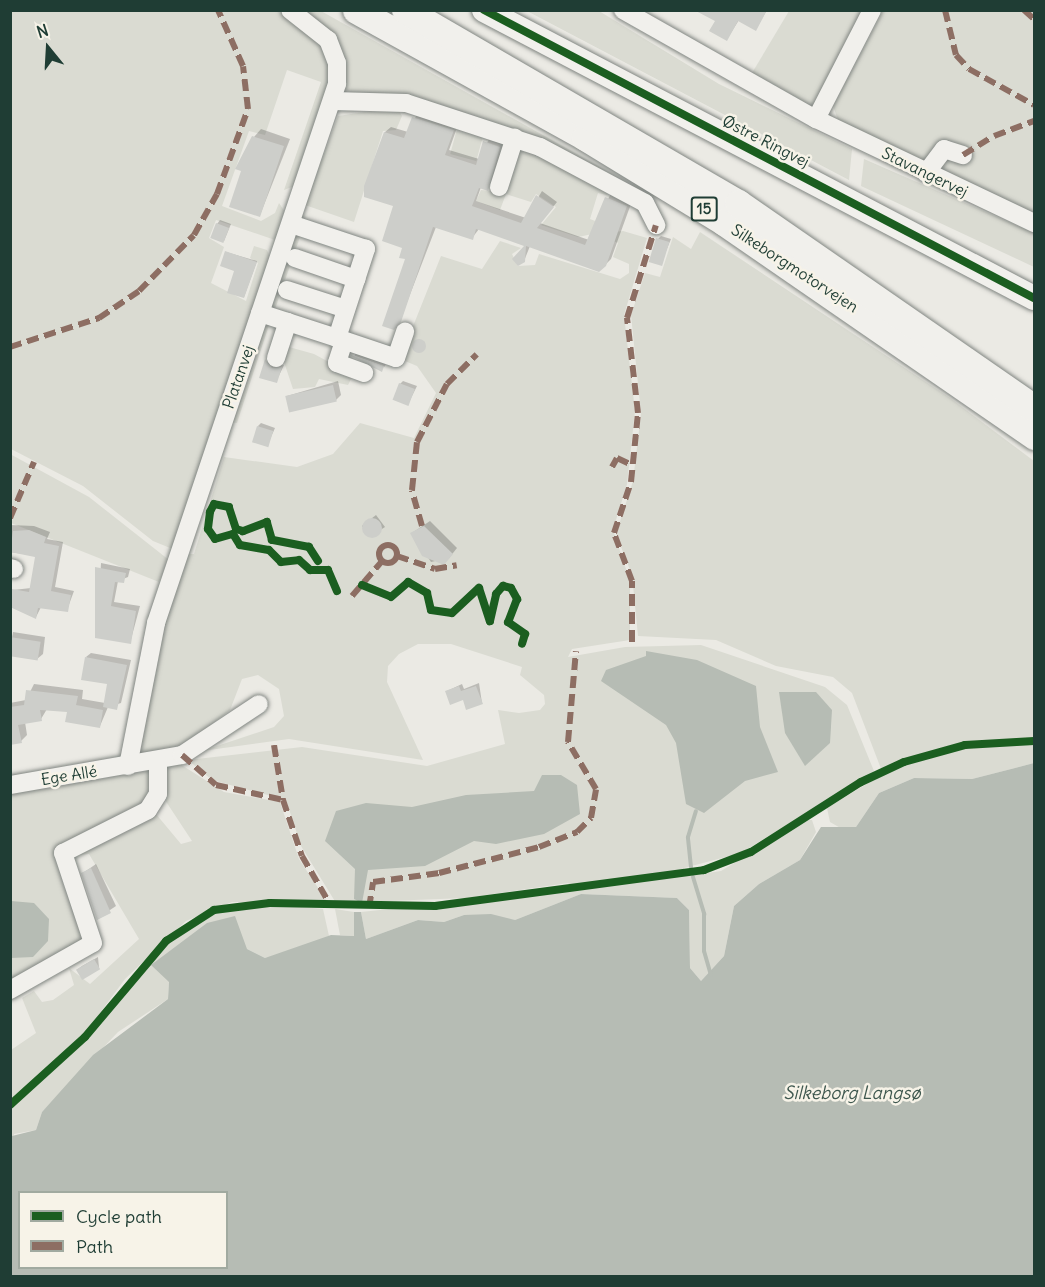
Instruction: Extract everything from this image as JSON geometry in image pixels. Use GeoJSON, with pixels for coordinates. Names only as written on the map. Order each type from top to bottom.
{"type":"FeatureCollection","features":[{"type":"Feature","properties":{"kind":"highway","name":"Silkeborgmotorvejen"},"geometry":{"type":"LineString","coordinates":[[356,10],[585,137],[724,222],[1035,436]]}},
{"type":"Feature","properties":{"kind":"highway","name":"Silkeborgmotorvejen"},"geometry":{"type":"LineString","coordinates":[[405,10],[738,203],[1035,408]]}},
{"type":"Feature","properties":{"kind":"main road","name":"Østre Ringvej"},"geometry":{"type":"LineString","coordinates":[[484,10],[1035,298]]}},
{"type":"Feature","properties":{"kind":"street","name":"Platanvej"},"geometry":{"type":"LineString","coordinates":[[128,766],[156,623],[333,101],[334,51],[316,27],[290,10]]}},
{"type":"Feature","properties":{"kind":"street","name":"Stavangervej"},"geometry":{"type":"LineString","coordinates":[[623,10],[816,119],[1035,223]]}},
{"type":"Feature","properties":{"kind":"street"},"geometry":{"type":"LineString","coordinates":[[816,119],[872,10]]}},
{"type":"Feature","properties":{"kind":"street"},"geometry":{"type":"LineString","coordinates":[[333,101],[406,103],[515,138],[645,203],[656,225]]}},
{"type":"Feature","properties":{"kind":"street"},"geometry":{"type":"LineString","coordinates":[[499,187],[515,138]]}},
{"type":"Feature","properties":{"kind":"street"},"geometry":{"type":"LineString","coordinates":[[926,173],[944,149],[963,155]]}},
{"type":"Feature","properties":{"kind":"street"},"geometry":{"type":"LineString","coordinates":[[291,224],[366,249],[346,309],[337,363],[364,373]]}},
{"type":"Feature","properties":{"kind":"street"},"geometry":{"type":"LineString","coordinates":[[295,258],[356,279]]}},
{"type":"Feature","properties":{"kind":"street"},"geometry":{"type":"LineString","coordinates":[[286,290],[346,309]]}},
{"type":"Feature","properties":{"kind":"street"},"geometry":{"type":"LineString","coordinates":[[260,313],[396,358],[405,332]]}},
{"type":"Feature","properties":{"kind":"street"},"geometry":{"type":"LineString","coordinates":[[276,358],[288,322]]}},
{"type":"Feature","properties":{"kind":"street","name":"Ege Allé"},"geometry":{"type":"LineString","coordinates":[[10,785],[182,755],[259,704]]}},
{"type":"Feature","properties":{"kind":"street"},"geometry":{"type":"LineString","coordinates":[[10,990],[93,943],[63,853],[148,810],[158,794],[158,761]]}},
{"type":"Feature","properties":{"kind":"shaded area"},"geometry":{"type":"Polygon","coordinates":[[[11,11],[277,11],[309,30],[328,56],[329,90],[297,185],[284,190],[321,82],[287,70],[265,135],[249,131],[222,206],[261,221],[275,213],[279,203],[285,212],[278,241],[216,220],[209,238],[224,247],[211,283],[246,301],[258,263],[250,258],[254,246],[267,250],[270,257],[175,550],[153,541],[83,486],[11,449],[11,11]]]}},
{"type":"Feature","properties":{"kind":"shaded area"},"geometry":{"type":"Polygon","coordinates":[[[305,11],[321,11],[616,176],[548,143],[353,96],[346,89],[338,40],[305,11]]]}},
{"type":"Feature","properties":{"kind":"shaded area"},"geometry":{"type":"Polygon","coordinates":[[[527,11],[599,11],[719,84],[852,149],[849,180],[527,11]]]}},
{"type":"Feature","properties":{"kind":"shaded area"},"geometry":{"type":"Polygon","coordinates":[[[789,11],[864,11],[815,111],[749,78],[789,11]]]}},
{"type":"Feature","properties":{"kind":"shaded area"},"geometry":{"type":"Polygon","coordinates":[[[883,11],[1034,11],[1034,215],[838,120],[833,106],[883,11]]]}},
{"type":"Feature","properties":{"kind":"shaded area"},"geometry":{"type":"Polygon","coordinates":[[[397,107],[402,116],[396,130],[383,131],[354,222],[305,205],[338,116],[397,107]]]}},
{"type":"Feature","properties":{"kind":"shaded area"},"geometry":{"type":"Polygon","coordinates":[[[458,125],[484,132],[476,161],[450,154],[458,125]]]}},
{"type":"Feature","properties":{"kind":"shaded area"},"geometry":{"type":"Polygon","coordinates":[[[519,147],[613,190],[607,195],[598,193],[590,219],[616,229],[578,237],[541,225],[556,207],[536,194],[531,202],[506,194],[500,210],[476,201],[481,190],[492,191],[519,147]]]}},
{"type":"Feature","properties":{"kind":"shaded area"},"geometry":{"type":"Polygon","coordinates":[[[864,159],[1034,233],[1034,267],[861,186],[864,159]]]}},
{"type":"Feature","properties":{"kind":"shaded area"},"geometry":{"type":"Polygon","coordinates":[[[623,231],[647,238],[624,315],[635,411],[627,484],[613,530],[630,581],[630,640],[572,649],[568,657],[625,647],[701,645],[825,687],[847,705],[874,771],[741,853],[684,868],[686,876],[721,871],[805,820],[812,820],[816,832],[800,860],[759,884],[734,906],[724,956],[701,981],[690,968],[689,910],[677,898],[581,894],[515,920],[464,915],[444,922],[418,920],[366,939],[361,912],[575,889],[568,883],[466,898],[336,903],[301,846],[286,800],[212,780],[188,760],[302,747],[427,766],[505,744],[498,710],[519,713],[540,710],[545,704],[544,695],[520,675],[522,667],[451,644],[418,644],[399,654],[388,666],[387,682],[423,760],[289,739],[202,751],[274,727],[284,716],[279,689],[258,675],[242,679],[230,710],[177,751],[137,754],[162,632],[187,554],[194,554],[224,457],[297,467],[333,454],[360,423],[414,438],[436,393],[417,366],[400,359],[441,256],[482,269],[500,241],[521,248],[512,254],[518,266],[535,265],[539,254],[620,279],[629,273],[629,264],[613,257],[618,243],[597,234],[623,231]]]}},
{"type":"Feature","properties":{"kind":"shaded area"},"geometry":{"type":"Polygon","coordinates":[[[700,232],[950,398],[1034,461],[1034,763],[972,779],[914,778],[879,793],[856,827],[844,830],[830,822],[827,808],[883,774],[852,693],[833,677],[776,666],[716,640],[638,636],[632,575],[616,534],[633,481],[641,413],[631,315],[645,273],[660,277],[673,237],[691,249],[700,232]]]}},
{"type":"Feature","properties":{"kind":"shaded area"},"geometry":{"type":"Polygon","coordinates":[[[301,234],[274,312],[269,305],[293,237],[301,234]]]}},
{"type":"Feature","properties":{"kind":"shaded area"},"geometry":{"type":"Polygon","coordinates":[[[269,325],[237,423],[229,422],[261,327],[269,325]]]}},
{"type":"Feature","properties":{"kind":"shaded area"},"geometry":{"type":"Polygon","coordinates":[[[289,347],[314,354],[353,375],[348,385],[319,379],[315,387],[293,389],[280,350],[289,347]]]}},
{"type":"Feature","properties":{"kind":"shaded area"},"geometry":{"type":"Polygon","coordinates":[[[10,454],[89,497],[169,560],[159,582],[11,523],[10,454]]]}},
{"type":"Feature","properties":{"kind":"shaded area"},"geometry":{"type":"Polygon","coordinates":[[[180,764],[224,792],[280,802],[299,859],[328,903],[232,902],[186,921],[125,979],[80,1040],[11,1101],[11,1050],[36,1033],[22,998],[34,991],[42,1002],[53,1000],[74,985],[69,968],[90,984],[139,939],[89,854],[78,855],[156,814],[181,844],[192,841],[165,800],[162,786],[160,769],[180,764]]]}},
{"type":"Feature","properties":{"kind":"shaded area"},"geometry":{"type":"Polygon","coordinates":[[[152,770],[145,806],[55,853],[64,887],[84,921],[83,942],[11,986],[11,794],[152,770]]]}},
{"type":"Feature","properties":{"kind":"shaded area"},"geometry":{"type":"Polygon","coordinates":[[[280,905],[323,909],[329,936],[283,955],[265,958],[247,949],[169,982],[168,999],[118,1032],[42,1112],[36,1130],[14,1134],[11,1149],[11,1107],[89,1035],[174,937],[190,923],[229,907],[280,905]]]}},
{"type":"Feature","properties":{"kind":"shaded area"},"geometry":{"type":"Polygon","coordinates":[[[335,909],[354,912],[354,936],[340,935],[335,909]]]}},
{"type":"Feature","properties":{"kind":"water"},"geometry":{"type":"Polygon","coordinates":[[[646,651],[697,660],[756,686],[760,727],[778,772],[745,781],[704,813],[686,804],[676,743],[666,725],[601,681],[606,670],[646,656],[646,651]]]}},
{"type":"Feature","properties":{"kind":"water"},"geometry":{"type":"Polygon","coordinates":[[[779,692],[816,692],[832,710],[830,743],[805,766],[785,733],[779,692]]]}},
{"type":"Feature","properties":{"kind":"water","name":"Silkeborg Langsø"},"geometry":{"type":"Polygon","coordinates":[[[1034,763],[1034,1276],[11,1276],[12,1136],[36,1130],[42,1112],[93,1055],[168,999],[169,982],[151,965],[207,923],[235,916],[247,949],[265,958],[331,935],[354,936],[354,912],[361,912],[366,939],[418,920],[444,922],[464,915],[491,914],[515,920],[581,894],[677,898],[689,910],[690,968],[701,981],[724,956],[734,906],[759,884],[800,860],[821,827],[856,827],[879,793],[914,778],[972,779],[1034,763]]]}},
{"type":"Feature","properties":{"kind":"water"},"geometry":{"type":"Polygon","coordinates":[[[542,775],[561,775],[577,785],[580,814],[544,834],[496,844],[474,841],[425,866],[368,870],[362,903],[354,899],[355,869],[325,841],[336,811],[366,803],[412,807],[466,795],[534,791],[542,775]]]}},
{"type":"Feature","properties":{"kind":"water"},"geometry":{"type":"Polygon","coordinates":[[[11,901],[34,903],[49,919],[48,941],[33,957],[11,958],[11,901]]]}},
{"type":"Feature","properties":{"kind":"building"},"geometry":{"type":"Polygon","coordinates":[[[694,10],[767,10],[756,31],[738,21],[727,41],[709,31],[715,21],[694,10]]]}},
{"type":"Feature","properties":{"kind":"building"},"geometry":{"type":"Polygon","coordinates":[[[412,117],[454,130],[445,155],[476,165],[483,141],[500,147],[488,191],[479,188],[472,206],[521,223],[536,195],[554,207],[537,228],[585,245],[605,197],[627,206],[606,266],[599,272],[526,246],[525,262],[518,266],[512,259],[524,246],[476,229],[473,240],[433,227],[401,322],[394,330],[382,326],[405,259],[399,258],[402,248],[382,241],[393,206],[364,197],[364,186],[384,132],[404,138],[412,117]]]}},
{"type":"Feature","properties":{"kind":"building"},"geometry":{"type":"Polygon","coordinates":[[[252,136],[284,146],[260,217],[229,207],[241,171],[235,169],[252,136]]]}},
{"type":"Feature","properties":{"kind":"building"},"geometry":{"type":"Polygon","coordinates":[[[216,223],[229,228],[223,243],[210,238],[216,223]]]}},
{"type":"Feature","properties":{"kind":"building"},"geometry":{"type":"Polygon","coordinates":[[[656,238],[669,242],[662,266],[649,262],[656,238]]]}},
{"type":"Feature","properties":{"kind":"building"},"geometry":{"type":"Polygon","coordinates":[[[225,251],[257,262],[244,298],[227,293],[234,271],[220,266],[225,251]]]}},
{"type":"Feature","properties":{"kind":"building"},"geometry":{"type":"Polygon","coordinates":[[[419,339],[424,341],[426,346],[424,351],[419,353],[414,351],[412,346],[414,341],[419,339]]]}},
{"type":"Feature","properties":{"kind":"building"},"geometry":{"type":"Polygon","coordinates":[[[351,356],[384,366],[382,372],[351,356]]]}},
{"type":"Feature","properties":{"kind":"building"},"geometry":{"type":"Polygon","coordinates":[[[265,359],[272,368],[282,367],[277,383],[259,378],[265,359]]]}},
{"type":"Feature","properties":{"kind":"building"},"geometry":{"type":"Polygon","coordinates":[[[399,383],[415,389],[408,406],[393,400],[399,383]]]}},
{"type":"Feature","properties":{"kind":"building"},"geometry":{"type":"Polygon","coordinates":[[[333,385],[337,402],[289,413],[285,396],[333,385]]]}},
{"type":"Feature","properties":{"kind":"building"},"geometry":{"type":"Polygon","coordinates":[[[257,426],[273,431],[268,447],[252,442],[257,426]]]}},
{"type":"Feature","properties":{"kind":"building"},"geometry":{"type":"Polygon","coordinates":[[[368,518],[376,518],[382,524],[382,532],[376,538],[368,538],[362,532],[362,524],[368,518]]]}},
{"type":"Feature","properties":{"kind":"building"},"geometry":{"type":"Polygon","coordinates":[[[424,526],[453,554],[444,565],[422,556],[410,533],[424,526]]]}},
{"type":"Feature","properties":{"kind":"building"},"geometry":{"type":"Polygon","coordinates":[[[29,530],[46,537],[44,543],[59,546],[51,591],[71,595],[68,612],[38,608],[36,619],[10,607],[12,589],[29,592],[35,557],[10,552],[13,531],[29,530]]]}},
{"type":"Feature","properties":{"kind":"building"},"geometry":{"type":"Polygon","coordinates":[[[95,567],[126,573],[124,583],[115,582],[111,606],[136,611],[131,644],[95,638],[95,567]]]}},
{"type":"Feature","properties":{"kind":"building"},"geometry":{"type":"Polygon","coordinates":[[[10,637],[41,642],[38,661],[10,656],[10,637]]]}},
{"type":"Feature","properties":{"kind":"building"},"geometry":{"type":"Polygon","coordinates":[[[85,657],[127,665],[117,710],[103,707],[107,684],[81,680],[85,657]]]}},
{"type":"Feature","properties":{"kind":"building"},"geometry":{"type":"Polygon","coordinates":[[[459,686],[461,691],[476,686],[483,704],[466,710],[463,700],[450,705],[445,691],[459,686]]]}},
{"type":"Feature","properties":{"kind":"building"},"geometry":{"type":"Polygon","coordinates":[[[26,690],[78,696],[76,705],[103,710],[100,728],[65,722],[67,712],[40,710],[42,721],[18,725],[22,743],[10,745],[10,707],[24,705],[26,690]]]}},
{"type":"Feature","properties":{"kind":"building"},"geometry":{"type":"Polygon","coordinates":[[[91,868],[111,913],[97,920],[81,873],[91,868]]]}},
{"type":"Feature","properties":{"kind":"building"},"geometry":{"type":"Polygon","coordinates":[[[94,959],[100,969],[82,980],[76,970],[94,959]]]}},
{"type":"Feature","properties":{"kind":"waterway"},"geometry":{"type":"LineString","coordinates":[[691,867],[688,837],[696,811]]}},
{"type":"Feature","properties":{"kind":"waterway"},"geometry":{"type":"LineString","coordinates":[[693,877],[704,914],[704,951],[711,975]]}},
{"type":"Feature","properties":{"kind":"marked path"},"geometry":{"type":"LineString","coordinates":[[10,347],[99,318],[139,291],[194,235],[217,194],[248,109],[243,66],[218,10]]}},
{"type":"Feature","properties":{"kind":"marked path"},"geometry":{"type":"LineString","coordinates":[[945,10],[956,55],[969,69],[1034,105]]}},
{"type":"Feature","properties":{"kind":"marked path"},"geometry":{"type":"LineString","coordinates":[[1024,10],[1034,19]]}},
{"type":"Feature","properties":{"kind":"marked path"},"geometry":{"type":"LineString","coordinates":[[963,155],[994,136],[1034,121]]}},
{"type":"Feature","properties":{"kind":"marked path"},"geometry":{"type":"LineString","coordinates":[[632,642],[632,581],[614,533],[631,482],[638,413],[627,318],[656,225]]}},
{"type":"Feature","properties":{"kind":"marked path"},"geometry":{"type":"LineString","coordinates":[[422,526],[412,490],[417,442],[447,384],[477,354]]}},
{"type":"Feature","properties":{"kind":"marked path"},"geometry":{"type":"LineString","coordinates":[[612,467],[617,458],[632,465]]}},
{"type":"Feature","properties":{"kind":"marked path"},"geometry":{"type":"LineString","coordinates":[[10,518],[34,462]]}},
{"type":"Feature","properties":{"kind":"marked path"},"geometry":{"type":"LineString","coordinates":[[388,545],[394,548],[397,554],[394,560],[388,563],[382,560],[379,554],[382,548],[388,545]]}},
{"type":"Feature","properties":{"kind":"marked path"},"geometry":{"type":"LineString","coordinates":[[397,556],[435,569],[457,565]]}},
{"type":"Feature","properties":{"kind":"marked path"},"geometry":{"type":"LineString","coordinates":[[352,596],[383,560]]}},
{"type":"Feature","properties":{"kind":"marked path"},"geometry":{"type":"LineString","coordinates":[[369,908],[373,882],[439,873],[539,847],[577,832],[591,818],[596,789],[568,742],[576,651]]}},
{"type":"Feature","properties":{"kind":"marked path"},"geometry":{"type":"LineString","coordinates":[[274,745],[283,800]]}},
{"type":"Feature","properties":{"kind":"marked path"},"geometry":{"type":"LineString","coordinates":[[182,755],[216,785],[283,800],[302,856],[331,906]]}},
{"type":"Feature","properties":{"kind":"cycle path"},"geometry":{"type":"LineString","coordinates":[[484,10],[1034,298]]}},
{"type":"Feature","properties":{"kind":"cycle path"},"geometry":{"type":"LineString","coordinates":[[318,561],[309,547],[272,540],[267,522],[243,531],[236,529],[229,507],[214,504],[210,512],[208,529],[215,539],[233,534],[240,545],[269,550],[281,562],[299,560],[310,570],[328,570],[337,591]]}},
{"type":"Feature","properties":{"kind":"cycle path"},"geometry":{"type":"LineString","coordinates":[[362,585],[391,597],[408,582],[427,593],[431,610],[452,613],[479,588],[490,621],[496,594],[503,586],[511,588],[517,599],[508,622],[525,634],[522,644]]}},
{"type":"Feature","properties":{"kind":"cycle path"},"geometry":{"type":"LineString","coordinates":[[10,1105],[85,1037],[166,941],[214,910],[270,903],[435,906],[704,870],[751,852],[861,782],[904,762],[965,745],[1034,741]]}}]}
